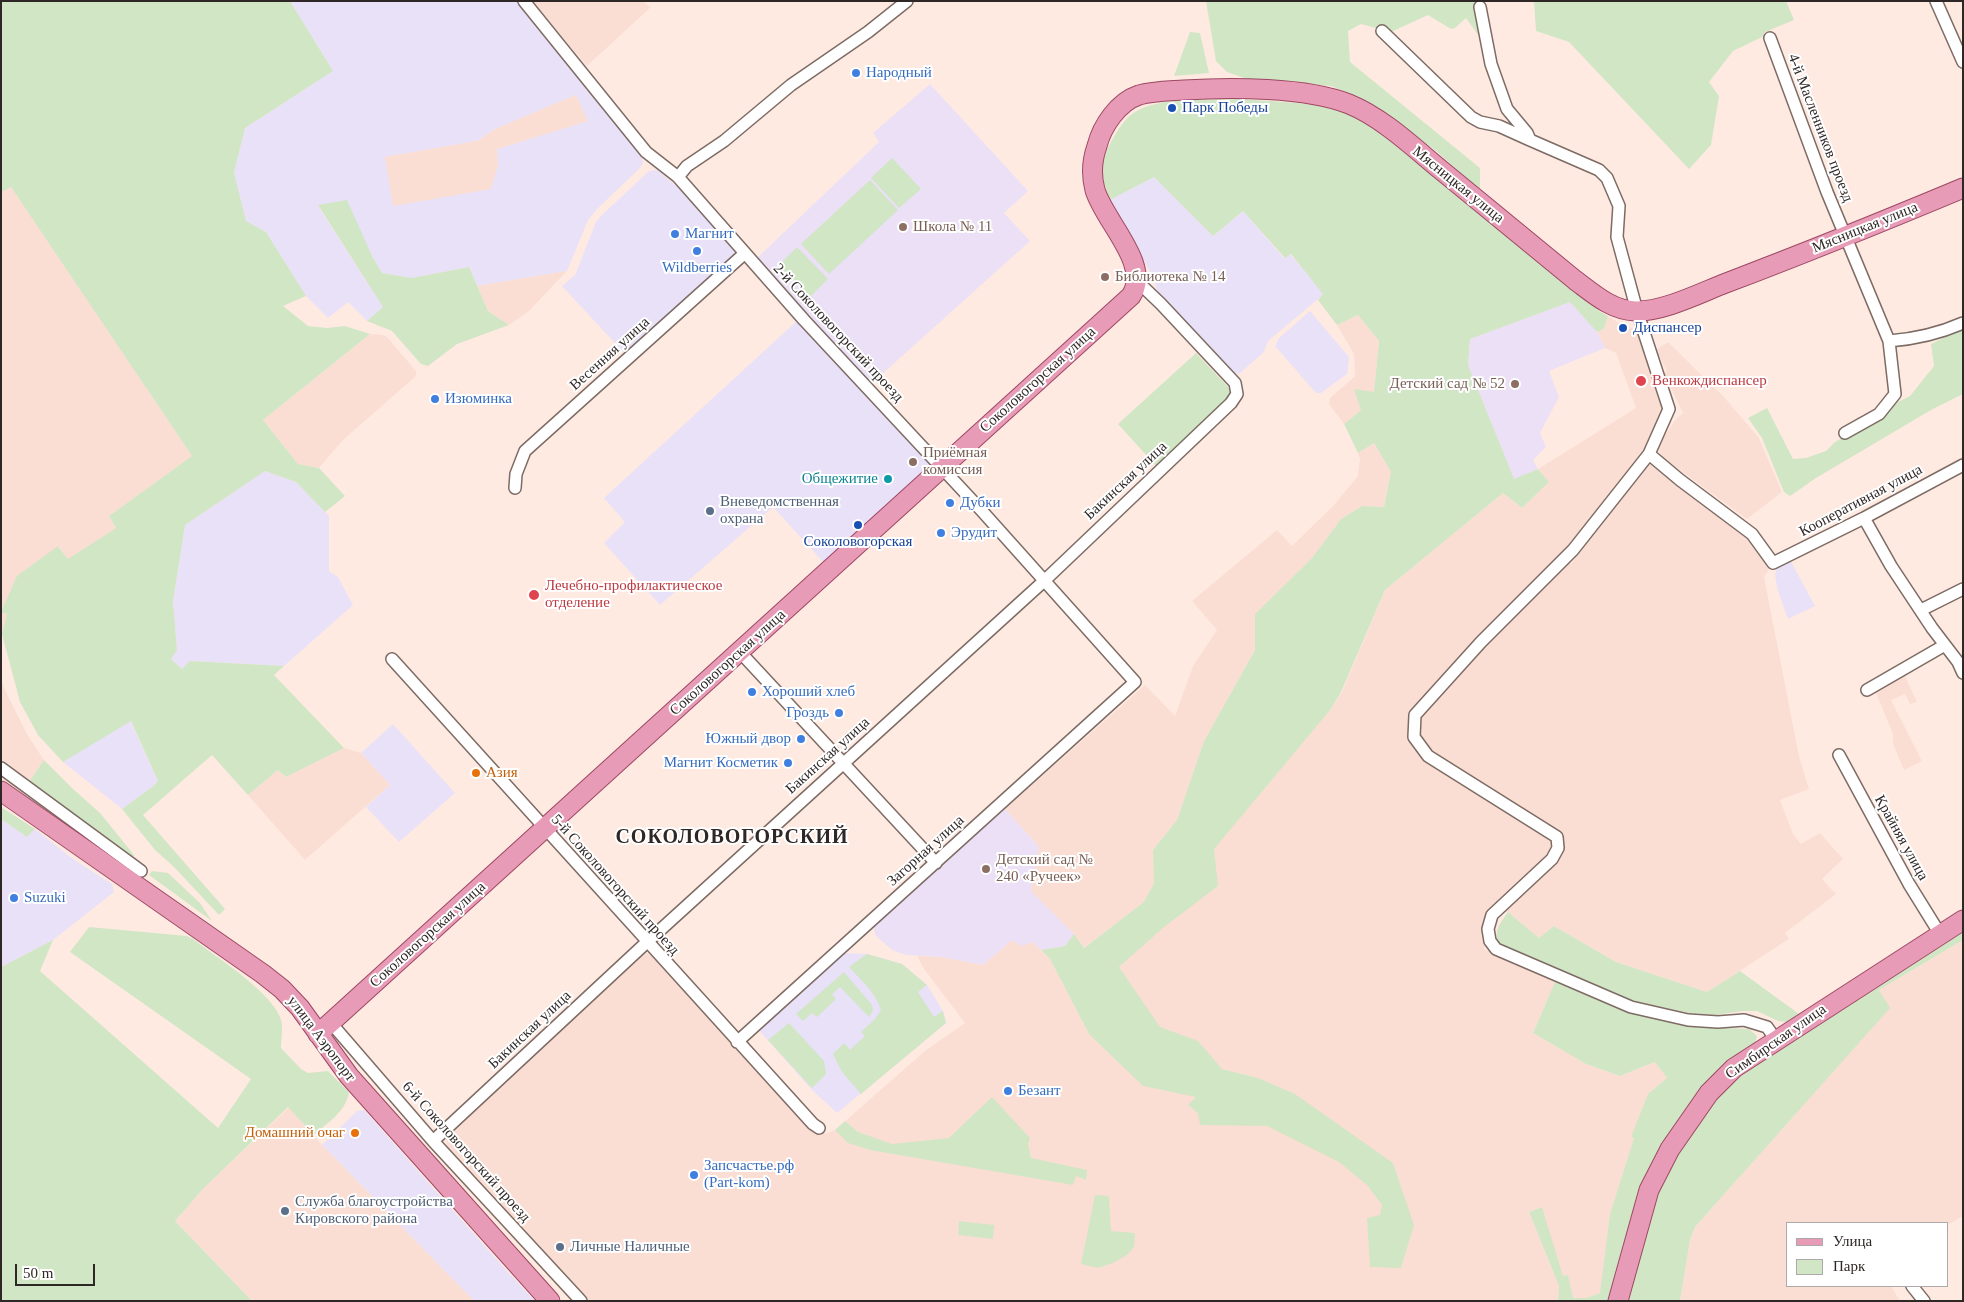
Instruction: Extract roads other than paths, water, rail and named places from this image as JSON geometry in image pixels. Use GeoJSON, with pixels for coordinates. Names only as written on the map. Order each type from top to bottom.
{"type":"FeatureCollection","features":[{"type":"Feature","properties":{"kind":"main road","name":"Мясницкая улица"},"geometry":{"type":"LineString","coordinates":[[1136,285],[1132,260],[1096,191],[1092,169],[1099,138],[1114,113],[1130,99],[1151,93],[1224,89],[1302,93],[1342,102],[1366,113],[1414,148],[1603,301],[1620,309],[1637,311],[1652,310],[1673,303],[1845,237],[1963,188]]}},
{"type":"Feature","properties":{"kind":"main road","name":"Соколовогорская улица"},"geometry":{"type":"LineString","coordinates":[[324,1029],[1131,296],[1136,285]]}},
{"type":"Feature","properties":{"kind":"main road","name":"улица Аэропорт"},"geometry":{"type":"LineString","coordinates":[[1,791],[282,989],[324,1029],[348,1076],[550,1301]]}},
{"type":"Feature","properties":{"kind":"main road","name":"Симбирская улица"},"geometry":{"type":"LineString","coordinates":[[1618,1301],[1649,1190],[1670,1149],[1709,1093],[1734,1068],[1963,920]]}},
{"type":"Feature","properties":{"kind":"street","name":"2-й Соколовогорский проезд"},"geometry":{"type":"LineString","coordinates":[[524,1],[646,152],[678,177],[744,254],[942,468],[1135,682]]}},
{"type":"Feature","properties":{"kind":"street"},"geometry":{"type":"LineString","coordinates":[[678,177],[687,166],[724,141],[792,85],[868,32],[907,1]]}},
{"type":"Feature","properties":{"kind":"street"},"geometry":{"type":"LineString","coordinates":[[1936,1],[1963,62]]}},
{"type":"Feature","properties":{"kind":"street"},"geometry":{"type":"LineString","coordinates":[[1480,7],[1491,64],[1507,109],[1530,140]]}},
{"type":"Feature","properties":{"kind":"street"},"geometry":{"type":"LineString","coordinates":[[1382,31],[1471,117],[1480,122],[1499,126],[1599,170],[1607,178],[1619,206],[1617,237],[1637,311],[1669,409],[1649,454],[1573,550],[1481,642],[1416,715],[1414,737],[1428,756],[1557,837],[1558,848],[1552,859],[1492,915],[1488,929],[1490,941],[1496,949],[1631,1006],[1688,1020],[1718,1022],[1744,1020],[1767,1028],[1776,1040]]}},
{"type":"Feature","properties":{"kind":"street","name":"4-й Масленников проезд"},"geometry":{"type":"LineString","coordinates":[[1770,38],[1845,237],[1889,341],[1895,394],[1879,414],[1845,434]]}},
{"type":"Feature","properties":{"kind":"street","name":"Весенняя улица"},"geometry":{"type":"LineString","coordinates":[[515,488],[516,474],[525,451],[744,254]]}},
{"type":"Feature","properties":{"kind":"street","name":"Бакинская улица"},"geometry":{"type":"LineString","coordinates":[[433,1141],[647,942],[1044,581],[1231,403],[1237,394],[1235,383],[1162,304],[1136,285]]}},
{"type":"Feature","properties":{"kind":"street"},"geometry":{"type":"LineString","coordinates":[[1889,341],[1913,339],[1941,333],[1963,323]]}},
{"type":"Feature","properties":{"kind":"street","name":"Кооперативная улица"},"geometry":{"type":"LineString","coordinates":[[1649,454],[1752,534],[1774,563],[1963,465]]}},
{"type":"Feature","properties":{"kind":"street"},"geometry":{"type":"LineString","coordinates":[[1864,518],[1891,566],[1963,673]]}},
{"type":"Feature","properties":{"kind":"street"},"geometry":{"type":"LineString","coordinates":[[1921,610],[1963,589]]}},
{"type":"Feature","properties":{"kind":"street"},"geometry":{"type":"LineString","coordinates":[[1867,690],[1945,645]]}},
{"type":"Feature","properties":{"kind":"street"},"geometry":{"type":"LineString","coordinates":[[740,652],[936,863]]}},
{"type":"Feature","properties":{"kind":"street","name":"5-й Соколовогорский проезд"},"geometry":{"type":"LineString","coordinates":[[392,659],[737,1042],[813,1124],[819,1128]]}},
{"type":"Feature","properties":{"kind":"street","name":"Загорная улица"},"geometry":{"type":"LineString","coordinates":[[737,1042],[1135,682]]}},
{"type":"Feature","properties":{"kind":"street","name":"Крайняя улица"},"geometry":{"type":"LineString","coordinates":[[1839,755],[1909,884],[1940,934]]}},
{"type":"Feature","properties":{"kind":"street"},"geometry":{"type":"LineString","coordinates":[[1,768],[141,872]]}},
{"type":"Feature","properties":{"kind":"street","name":"6-й Соколовогорский проезд"},"geometry":{"type":"LineString","coordinates":[[324,1029],[433,1141],[581,1301]]}},
{"type":"Feature","properties":{"kind":"street"},"geometry":{"type":"LineString","coordinates":[[1913,1287],[1924,1301]]}},
{"type":"Feature","properties":{"kind":"place","name":"Народный"},"geometry":{"type":"Point","coordinates":[856,73]}},
{"type":"Feature","properties":{"kind":"place","name":"Парк Победы"},"geometry":{"type":"Point","coordinates":[1172,108]}},
{"type":"Feature","properties":{"kind":"place","name":"Школа № 11"},"geometry":{"type":"Point","coordinates":[903,227]}},
{"type":"Feature","properties":{"kind":"place","name":"Магнит"},"geometry":{"type":"Point","coordinates":[675,234]}},
{"type":"Feature","properties":{"kind":"place","name":"Wildberries"},"geometry":{"type":"Point","coordinates":[697,251]}},
{"type":"Feature","properties":{"kind":"place","name":"Библиотека № 14"},"geometry":{"type":"Point","coordinates":[1105,277]}},
{"type":"Feature","properties":{"kind":"place","name":"Диспансер"},"geometry":{"type":"Point","coordinates":[1623,328]}},
{"type":"Feature","properties":{"kind":"place","name":"Венкождиспансер"},"geometry":{"type":"Point","coordinates":[1641,381]}},
{"type":"Feature","properties":{"kind":"place","name":"Детский сад № 52"},"geometry":{"type":"Point","coordinates":[1515,384]}},
{"type":"Feature","properties":{"kind":"place","name":"Изюминка"},"geometry":{"type":"Point","coordinates":[435,399]}},
{"type":"Feature","properties":{"kind":"place","name":"Приёмная комиссия"},"geometry":{"type":"Point","coordinates":[913,462]}},
{"type":"Feature","properties":{"kind":"place","name":"Общежитие"},"geometry":{"type":"Point","coordinates":[888,479]}},
{"type":"Feature","properties":{"kind":"place","name":"Дубки"},"geometry":{"type":"Point","coordinates":[950,503]}},
{"type":"Feature","properties":{"kind":"place","name":"Вневедомственная охрана"},"geometry":{"type":"Point","coordinates":[710,511]}},
{"type":"Feature","properties":{"kind":"place","name":"Соколовогорская"},"geometry":{"type":"Point","coordinates":[858,525]}},
{"type":"Feature","properties":{"kind":"place","name":"Эрудит"},"geometry":{"type":"Point","coordinates":[941,533]}},
{"type":"Feature","properties":{"kind":"place","name":"Лечебно-профилактическое отделение"},"geometry":{"type":"Point","coordinates":[534,595]}},
{"type":"Feature","properties":{"kind":"place","name":"Хороший хлеб"},"geometry":{"type":"Point","coordinates":[752,692]}},
{"type":"Feature","properties":{"kind":"place","name":"Гроздь"},"geometry":{"type":"Point","coordinates":[839,713]}},
{"type":"Feature","properties":{"kind":"place","name":"Южный двор"},"geometry":{"type":"Point","coordinates":[801,739]}},
{"type":"Feature","properties":{"kind":"place","name":"Магнит Косметик"},"geometry":{"type":"Point","coordinates":[788,763]}},
{"type":"Feature","properties":{"kind":"place","name":"Азия"},"geometry":{"type":"Point","coordinates":[476,773]}},
{"type":"Feature","properties":{"kind":"place","name":"Детский сад № 240 «Ручеек»"},"geometry":{"type":"Point","coordinates":[986,869]}},
{"type":"Feature","properties":{"kind":"place","name":"Suzuki"},"geometry":{"type":"Point","coordinates":[14,898]}},
{"type":"Feature","properties":{"kind":"place","name":"Безант"},"geometry":{"type":"Point","coordinates":[1008,1091]}},
{"type":"Feature","properties":{"kind":"place","name":"Домашний очаг"},"geometry":{"type":"Point","coordinates":[355,1133]}},
{"type":"Feature","properties":{"kind":"place","name":"Запсчастье.рф (Part-kom)"},"geometry":{"type":"Point","coordinates":[694,1175]}},
{"type":"Feature","properties":{"kind":"place","name":"Служба благоустройства Кировского района"},"geometry":{"type":"Point","coordinates":[285,1211]}},
{"type":"Feature","properties":{"kind":"place","name":"Личные Наличные"},"geometry":{"type":"Point","coordinates":[560,1247]}},
{"type":"Feature","properties":{"kind":"district","name":"СОКОЛОВОГОРСКИЙ"},"geometry":{"type":"Point","coordinates":[732,838]}}]}
